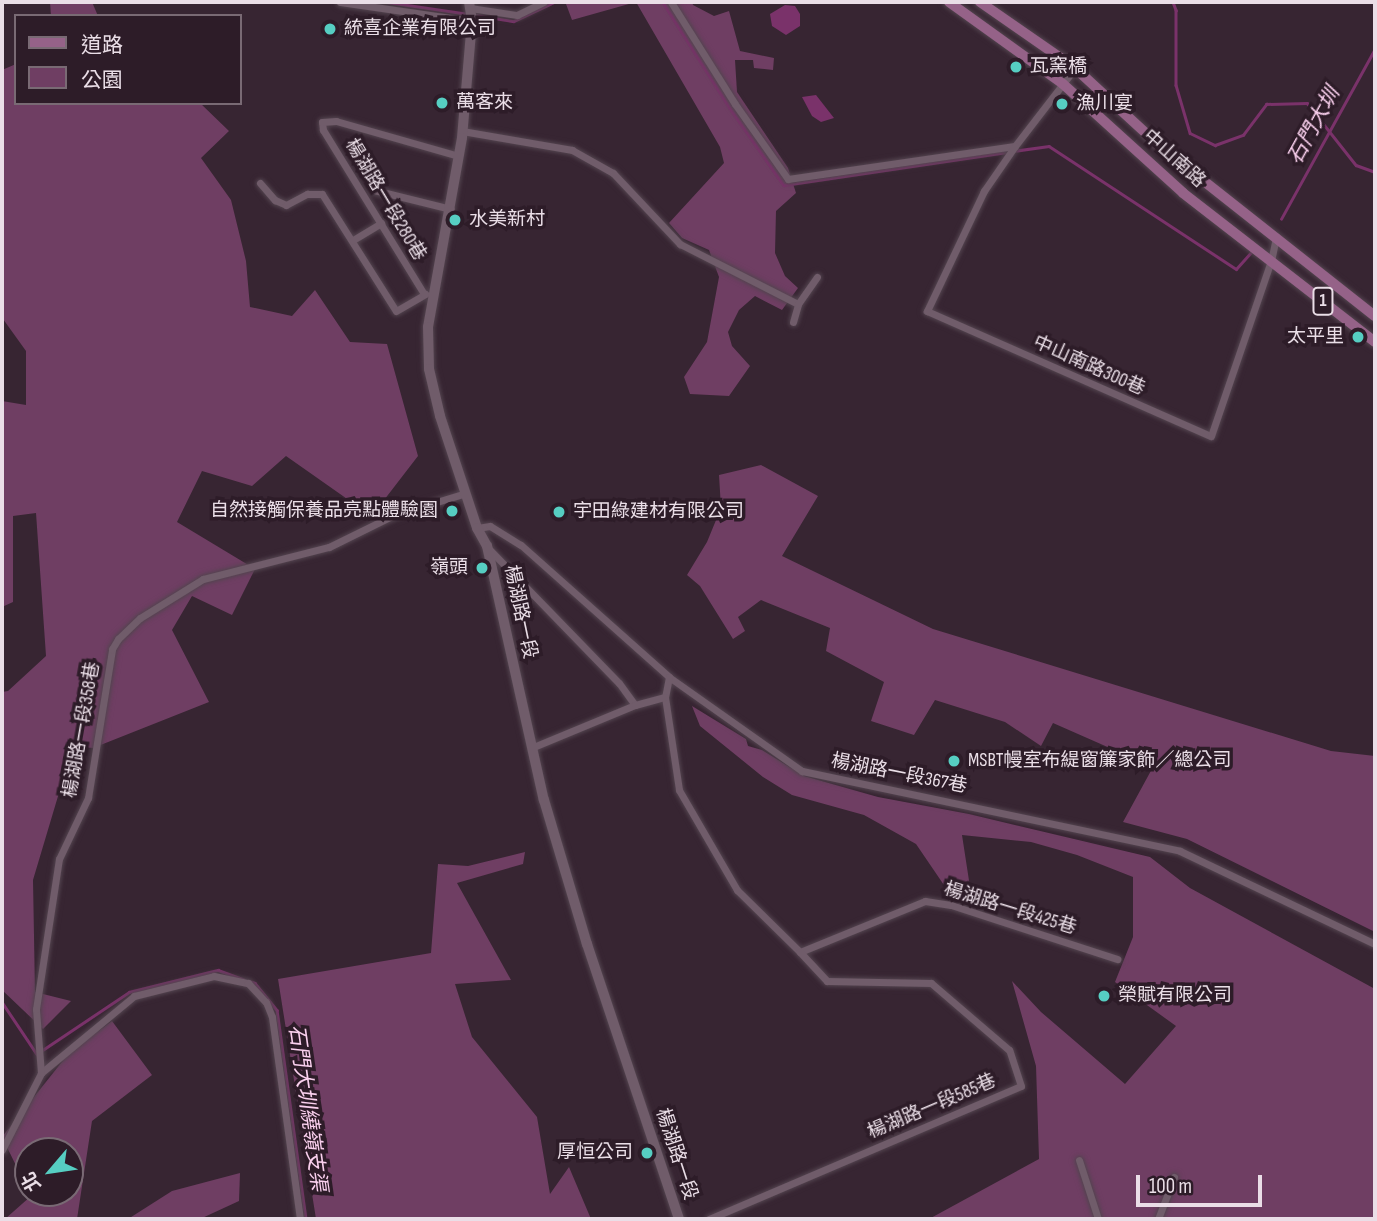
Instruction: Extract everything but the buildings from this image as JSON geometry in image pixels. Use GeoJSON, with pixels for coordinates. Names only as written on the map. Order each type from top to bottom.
{"type":"FeatureCollection","features":[{"type":"Feature","properties":{"kind":"main road","name":"中山南路"},"geometry":{"type":"LineString","coordinates":[[949,2],[1063,84],[1183,193],[1375,342]]}},
{"type":"Feature","properties":{"kind":"main road","name":"中山南路"},"geometry":{"type":"LineString","coordinates":[[980,2],[1075,68],[1162,148],[1375,316]]}},
{"type":"Feature","properties":{"kind":"street"},"geometry":{"type":"LineString","coordinates":[[340,2],[517,15],[544,2]]}},
{"type":"Feature","properties":{"kind":"street"},"geometry":{"type":"LineString","coordinates":[[671,2],[735,104],[788,178],[1013,150],[1075,68]]}},
{"type":"Feature","properties":{"kind":"street","name":"楊湖路一段"},"geometry":{"type":"LineString","coordinates":[[470,12],[459,156],[451,209],[428,295],[426,349],[429,369],[440,416],[477,528],[487,547],[531,748],[587,944],[679,1219]]}},
{"type":"Feature","properties":{"kind":"street","name":"楊湖路一段280巷"},"geometry":{"type":"LineString","coordinates":[[428,295],[323,130],[322,122],[335,121],[459,156]]}},
{"type":"Feature","properties":{"kind":"street"},"geometry":{"type":"LineString","coordinates":[[462,131],[572,150],[613,173],[680,244],[798,304]]}},
{"type":"Feature","properties":{"kind":"street","name":"中山南路300巷"},"geometry":{"type":"LineString","coordinates":[[1013,150],[978,202],[927,311],[1210,436],[1271,261],[1276,237]]}},
{"type":"Feature","properties":{"kind":"street"},"geometry":{"type":"LineString","coordinates":[[260,183],[275,200],[286,205],[307,194],[322,194],[396,311],[428,295]]}},
{"type":"Feature","properties":{"kind":"street"},"geometry":{"type":"LineString","coordinates":[[374,190],[451,209]]}},
{"type":"Feature","properties":{"kind":"street"},"geometry":{"type":"LineString","coordinates":[[353,240],[381,223]]}},
{"type":"Feature","properties":{"kind":"street"},"geometry":{"type":"LineString","coordinates":[[793,322],[798,304],[817,277]]}},
{"type":"Feature","properties":{"kind":"street","name":"楊湖路一段358巷"},"geometry":{"type":"LineString","coordinates":[[41,1073],[36,1009],[59,859],[88,799],[112,649],[118,639],[141,618],[203,579],[329,547],[394,515],[466,494]]}},
{"type":"Feature","properties":{"kind":"street","name":"楊湖路一段367巷"},"geometry":{"type":"LineString","coordinates":[[477,528],[490,526],[521,545],[669,677],[802,771],[1180,851],[1375,944]]}},
{"type":"Feature","properties":{"kind":"street"},"geometry":{"type":"LineString","coordinates":[[487,547],[619,682],[635,705]]}},
{"type":"Feature","properties":{"kind":"street"},"geometry":{"type":"LineString","coordinates":[[669,677],[665,697],[679,790],[737,890],[800,952]]}},
{"type":"Feature","properties":{"kind":"street"},"geometry":{"type":"LineString","coordinates":[[531,748],[635,705],[665,697]]}},
{"type":"Feature","properties":{"kind":"street","name":"楊湖路一段425巷"},"geometry":{"type":"LineString","coordinates":[[800,952],[925,901],[951,905],[1117,959]]}},
{"type":"Feature","properties":{"kind":"street","name":"楊湖路一段585巷"},"geometry":{"type":"LineString","coordinates":[[709,1219],[1021,1086],[1009,1050],[931,983],[827,981],[800,952]]}},
{"type":"Feature","properties":{"kind":"street"},"geometry":{"type":"LineString","coordinates":[[2,1150],[41,1073],[134,996],[215,976],[248,983],[266,1002],[272,1017],[300,1219]]}},
{"type":"Feature","properties":{"kind":"street"},"geometry":{"type":"LineString","coordinates":[[1079,1160],[1098,1219]]}},
{"type":"Feature","properties":{"kind":"street"},"geometry":{"type":"LineString","coordinates":[[1158,1219],[1174,1177]]}},
{"type":"Feature","properties":{"kind":"green space"},"geometry":{"type":"Polygon","coordinates":[[[50,2],[92,2],[97,14],[51,14],[50,2]]]}},
{"type":"Feature","properties":{"kind":"green space"},"geometry":{"type":"Polygon","coordinates":[[[636,2],[572,20],[566,4],[636,2]]]}},
{"type":"Feature","properties":{"kind":"green space"},"geometry":{"type":"Polygon","coordinates":[[[636,2],[692,2],[714,16],[729,11],[740,51],[774,58],[773,70],[754,68],[753,60],[735,60],[737,92],[788,168],[796,193],[776,211],[775,253],[785,276],[798,288],[782,310],[755,296],[739,310],[728,332],[732,346],[750,366],[729,396],[690,394],[684,377],[707,342],[719,277],[709,250],[682,238],[669,223],[724,163],[720,147],[636,2]]]}},
{"type":"Feature","properties":{"kind":"green space"},"geometry":{"type":"Polygon","coordinates":[[[14,65],[14,105],[202,105],[229,131],[201,158],[231,200],[246,261],[250,307],[292,316],[315,290],[350,342],[387,344],[418,456],[381,504],[360,508],[286,456],[252,486],[202,471],[177,522],[255,569],[232,615],[192,596],[172,630],[209,702],[93,748],[73,746],[33,880],[35,992],[71,1001],[43,1029],[2,990],[2,692],[8,691],[46,656],[36,513],[13,516],[13,602],[2,607],[2,401],[26,405],[26,351],[3,319],[2,70],[14,65]]]}},
{"type":"Feature","properties":{"kind":"green space"},"geometry":{"type":"Polygon","coordinates":[[[761,465],[818,496],[782,556],[933,629],[1331,751],[1375,756],[1375,932],[1187,839],[1123,822],[1153,767],[1053,723],[1041,746],[1005,722],[935,700],[914,735],[871,721],[884,682],[826,651],[830,628],[761,600],[738,617],[745,631],[733,639],[700,586],[687,575],[707,542],[721,508],[719,475],[761,465]]]}},
{"type":"Feature","properties":{"kind":"green space"},"geometry":{"type":"Polygon","coordinates":[[[692,706],[746,739],[748,746],[762,750],[804,776],[878,797],[969,814],[1150,857],[1190,888],[1375,989],[1375,1219],[929,1219],[1039,1159],[1036,1066],[1012,981],[1041,1012],[1125,1084],[1176,1026],[1115,982],[1133,937],[1133,877],[1077,855],[1031,842],[962,835],[970,887],[948,891],[916,844],[864,815],[792,795],[763,777],[700,726],[692,706]]]}},
{"type":"Feature","properties":{"kind":"green space"},"geometry":{"type":"Polygon","coordinates":[[[525,852],[523,864],[457,883],[511,980],[455,984],[472,1037],[537,1117],[550,1194],[569,1167],[591,1219],[316,1219],[278,979],[431,953],[438,864],[468,866],[525,852]]]}},
{"type":"Feature","properties":{"kind":"green space"},"geometry":{"type":"Polygon","coordinates":[[[112,1021],[152,1075],[92,1121],[84,1173],[84,1137],[14,1137],[14,1161],[2,1137],[69,1053],[112,1021]]]}},
{"type":"Feature","properties":{"kind":"green space"},"geometry":{"type":"Polygon","coordinates":[[[240,1173],[239,1201],[200,1219],[128,1219],[172,1191],[240,1173]]]}},
{"type":"Feature","properties":{"kind":"green space"},"geometry":{"type":"Polygon","coordinates":[[[19,1207],[79,1207],[77,1219],[5,1219],[19,1207]]]}},
{"type":"Feature","properties":{"kind":"shaded area"},"geometry":{"type":"Polygon","coordinates":[[[785,5],[795,6],[800,14],[800,26],[786,35],[772,26],[770,14],[785,5]]]}},
{"type":"Feature","properties":{"kind":"shaded area"},"geometry":{"type":"Polygon","coordinates":[[[816,95],[834,118],[821,122],[812,116],[802,97],[816,95]]]}},
{"type":"Feature","properties":{"kind":"waterway"},"geometry":{"type":"LineString","coordinates":[[387,2],[468,14]]}},
{"type":"Feature","properties":{"kind":"waterway"},"geometry":{"type":"LineString","coordinates":[[475,15],[514,21],[554,2]]}},
{"type":"Feature","properties":{"kind":"waterway"},"geometry":{"type":"LineString","coordinates":[[663,2],[730,108],[784,185],[1007,152]]}},
{"type":"Feature","properties":{"kind":"waterway"},"geometry":{"type":"LineString","coordinates":[[1173,2],[1176,10],[1176,85],[1190,133],[1215,145],[1243,135],[1266,104],[1307,103],[1356,165],[1375,172]]}},
{"type":"Feature","properties":{"kind":"waterway","name":"石門大圳"},"geometry":{"type":"LineString","coordinates":[[1281,219],[1375,49]]}},
{"type":"Feature","properties":{"kind":"waterway"},"geometry":{"type":"LineString","coordinates":[[1013,151],[1049,146],[1236,269],[1252,251]]}},
{"type":"Feature","properties":{"kind":"waterway","name":"石門大圳繞嶺支渠"},"geometry":{"type":"LineString","coordinates":[[41,1051],[129,992],[218,970],[243,979]]}},
{"type":"Feature","properties":{"kind":"waterway","name":"石門大圳繞嶺支渠"},"geometry":{"type":"LineString","coordinates":[[249,981],[255,983],[277,1010],[306,1219]]}},
{"type":"Feature","properties":{"kind":"waterway","name":"石門大圳繞嶺支渠"},"geometry":{"type":"LineString","coordinates":[[2,1002],[37,1054]]}},
{"type":"Feature","properties":{"kind":"place","name":"統喜企業有限公司"},"geometry":{"type":"Point","coordinates":[330,29]}},
{"type":"Feature","properties":{"kind":"place","name":"瓦窯橋"},"geometry":{"type":"Point","coordinates":[1016,67]}},
{"type":"Feature","properties":{"kind":"place","name":"萬客來"},"geometry":{"type":"Point","coordinates":[442,103]}},
{"type":"Feature","properties":{"kind":"place","name":"漁川宴"},"geometry":{"type":"Point","coordinates":[1062,104]}},
{"type":"Feature","properties":{"kind":"place","name":"水美新村"},"geometry":{"type":"Point","coordinates":[455,220]}},
{"type":"Feature","properties":{"kind":"place","name":"太平里"},"geometry":{"type":"Point","coordinates":[1358,337]}},
{"type":"Feature","properties":{"kind":"place","name":"自然接觸保養品亮點體驗園"},"geometry":{"type":"Point","coordinates":[452,511]}},
{"type":"Feature","properties":{"kind":"place","name":"宇田綠建材有限公司"},"geometry":{"type":"Point","coordinates":[559,512]}},
{"type":"Feature","properties":{"kind":"place","name":"嶺頭"},"geometry":{"type":"Point","coordinates":[482,568]}},
{"type":"Feature","properties":{"kind":"place","name":"MSBT幔室布緹窗簾家飾／總公司"},"geometry":{"type":"Point","coordinates":[954,761]}},
{"type":"Feature","properties":{"kind":"place","name":"榮賦有限公司"},"geometry":{"type":"Point","coordinates":[1104,996]}},
{"type":"Feature","properties":{"kind":"place","name":"厚恒公司"},"geometry":{"type":"Point","coordinates":[647,1153]}}]}
